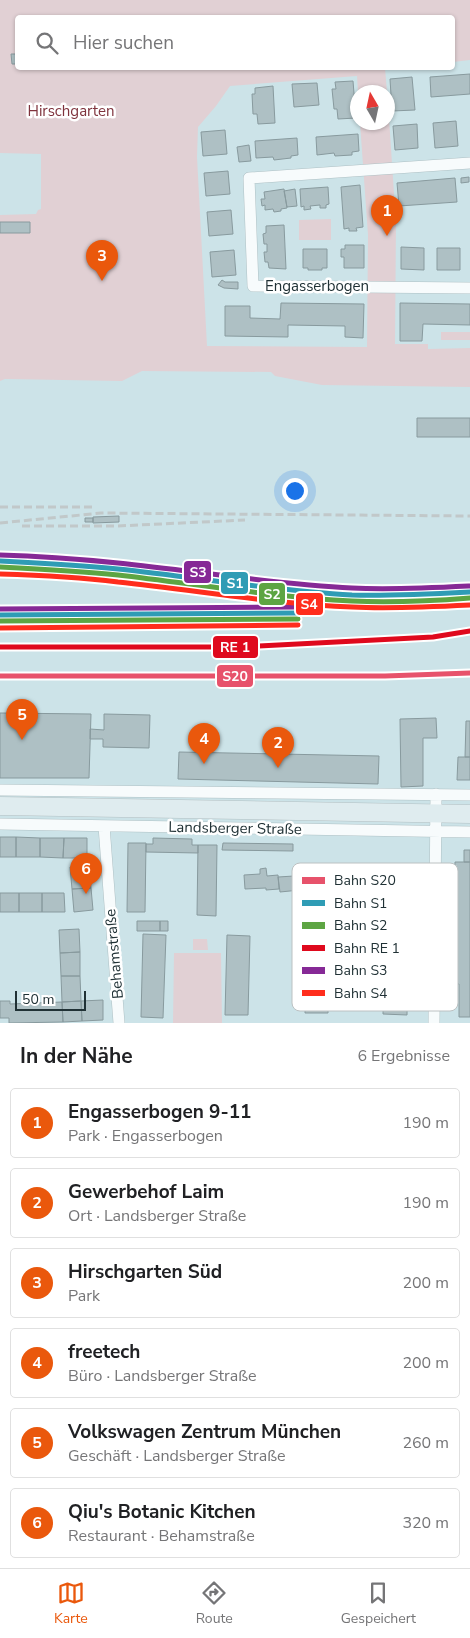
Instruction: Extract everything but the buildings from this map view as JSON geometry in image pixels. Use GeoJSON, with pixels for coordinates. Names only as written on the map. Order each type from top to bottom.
{"type":"FeatureCollection","features":[{"type":"Feature","properties":{"kind":"main road","name":"Landsberger Straße"},"geometry":{"type":"LineString","coordinates":[[0,806],[470,814]]}},
{"type":"Feature","properties":{"kind":"street","name":"Engasserbogen"},"geometry":{"type":"LineString","coordinates":[[470,163],[249,178],[253,286],[470,288]]}},
{"type":"Feature","properties":{"kind":"street"},"geometry":{"type":"LineString","coordinates":[[0,790],[470,795]]}},
{"type":"Feature","properties":{"kind":"street"},"geometry":{"type":"LineString","coordinates":[[132,809],[133,791]]}},
{"type":"Feature","properties":{"kind":"street"},"geometry":{"type":"LineString","coordinates":[[436,794],[436,863]]}},
{"type":"Feature","properties":{"kind":"street","name":"Landsberger Straße"},"geometry":{"type":"LineString","coordinates":[[0,824],[470,832]]}},
{"type":"Feature","properties":{"kind":"street","name":"Behamstraße"},"geometry":{"type":"LineString","coordinates":[[104,826],[119,1023]]}},
{"type":"Feature","properties":{"kind":"green space","name":"Hirschgarten"},"geometry":{"type":"Polygon","coordinates":[[[0,0],[470,0],[470,60],[455,62],[455,15],[15,15],[15,70],[385,70],[386,85],[358,85],[357,76],[230,86],[198,127],[197,157],[207,346],[367,347],[368,235],[360,130],[390,130],[396,224],[395,344],[428,344],[428,349],[470,348],[470,387],[322,385],[275,376],[271,372],[142,371],[122,381],[5,379],[0,381],[0,215],[36,214],[41,209],[41,154],[0,153],[0,0]]]}},
{"type":"Feature","properties":{"kind":"green space"},"geometry":{"type":"Polygon","coordinates":[[[331,219],[331,240],[299,240],[299,220],[331,219]]]}},
{"type":"Feature","properties":{"kind":"green space"},"geometry":{"type":"Polygon","coordinates":[[[441,332],[470,332],[470,340],[441,340],[441,332]]]}},
{"type":"Feature","properties":{"kind":"green space"},"geometry":{"type":"Polygon","coordinates":[[[193,939],[207,939],[208,950],[193,950],[193,939]]]}},
{"type":"Feature","properties":{"kind":"green space"},"geometry":{"type":"Polygon","coordinates":[[[174,953],[221,953],[222,1023],[173,1023],[174,953]]]}},
{"type":"Feature","properties":{"kind":"railway"},"geometry":{"type":"LineString","coordinates":[[0,507],[95,507]]}},
{"type":"Feature","properties":{"kind":"railway"},"geometry":{"type":"LineString","coordinates":[[0,523],[101,513],[470,516]]}},
{"type":"Feature","properties":{"kind":"railway"},"geometry":{"type":"LineString","coordinates":[[22,526],[118,526],[245,520]]}},
{"type":"Feature","properties":{"kind":"rail line","name":"S3"},"geometry":{"type":"LineString","coordinates":[[0,555],[147,566],[352,588],[470,586]]}},
{"type":"Feature","properties":{"kind":"rail line","name":"S1"},"geometry":{"type":"LineString","coordinates":[[0,561],[118,569],[352,595],[470,592]]}},
{"type":"Feature","properties":{"kind":"rail line","name":"S2"},"geometry":{"type":"LineString","coordinates":[[0,567],[118,575],[264,593],[367,602],[470,598]]}},
{"type":"Feature","properties":{"kind":"rail line","name":"S4"},"geometry":{"type":"LineString","coordinates":[[0,574],[89,579],[264,600],[367,608],[470,605]]}},
{"type":"Feature","properties":{"kind":"rail line","name":"S3"},"geometry":{"type":"LineString","coordinates":[[0,609],[298,607]]}},
{"type":"Feature","properties":{"kind":"rail line","name":"S1"},"geometry":{"type":"LineString","coordinates":[[0,615],[298,613]]}},
{"type":"Feature","properties":{"kind":"rail line","name":"S2"},"geometry":{"type":"LineString","coordinates":[[0,621],[298,619]]}},
{"type":"Feature","properties":{"kind":"rail line","name":"S4"},"geometry":{"type":"LineString","coordinates":[[0,628],[298,625]]}},
{"type":"Feature","properties":{"kind":"rail line","name":"S20"},"geometry":{"type":"LineString","coordinates":[[0,676],[385,676],[470,673]]}},
{"type":"Feature","properties":{"kind":"transit line"},"geometry":{"type":"LineString","coordinates":[[0,647],[241,647],[433,637],[470,631]]}},
{"type":"Feature","properties":{"kind":"place","name":"Engasserbogen 9-11"},"geometry":{"type":"Point","coordinates":[387,236]}},
{"type":"Feature","properties":{"kind":"place","name":"Hirschgarten Süd"},"geometry":{"type":"Point","coordinates":[102,281]}},
{"type":"Feature","properties":{"kind":"place","name":"Volkswagen Zentrum München"},"geometry":{"type":"Point","coordinates":[22,740]}},
{"type":"Feature","properties":{"kind":"place","name":"freetech"},"geometry":{"type":"Point","coordinates":[204,764]}},
{"type":"Feature","properties":{"kind":"place","name":"Gewerbehof Laim"},"geometry":{"type":"Point","coordinates":[278,768]}},
{"type":"Feature","properties":{"kind":"place","name":"Qiu's Botanic Kitchen"},"geometry":{"type":"Point","coordinates":[86,894]}}]}
